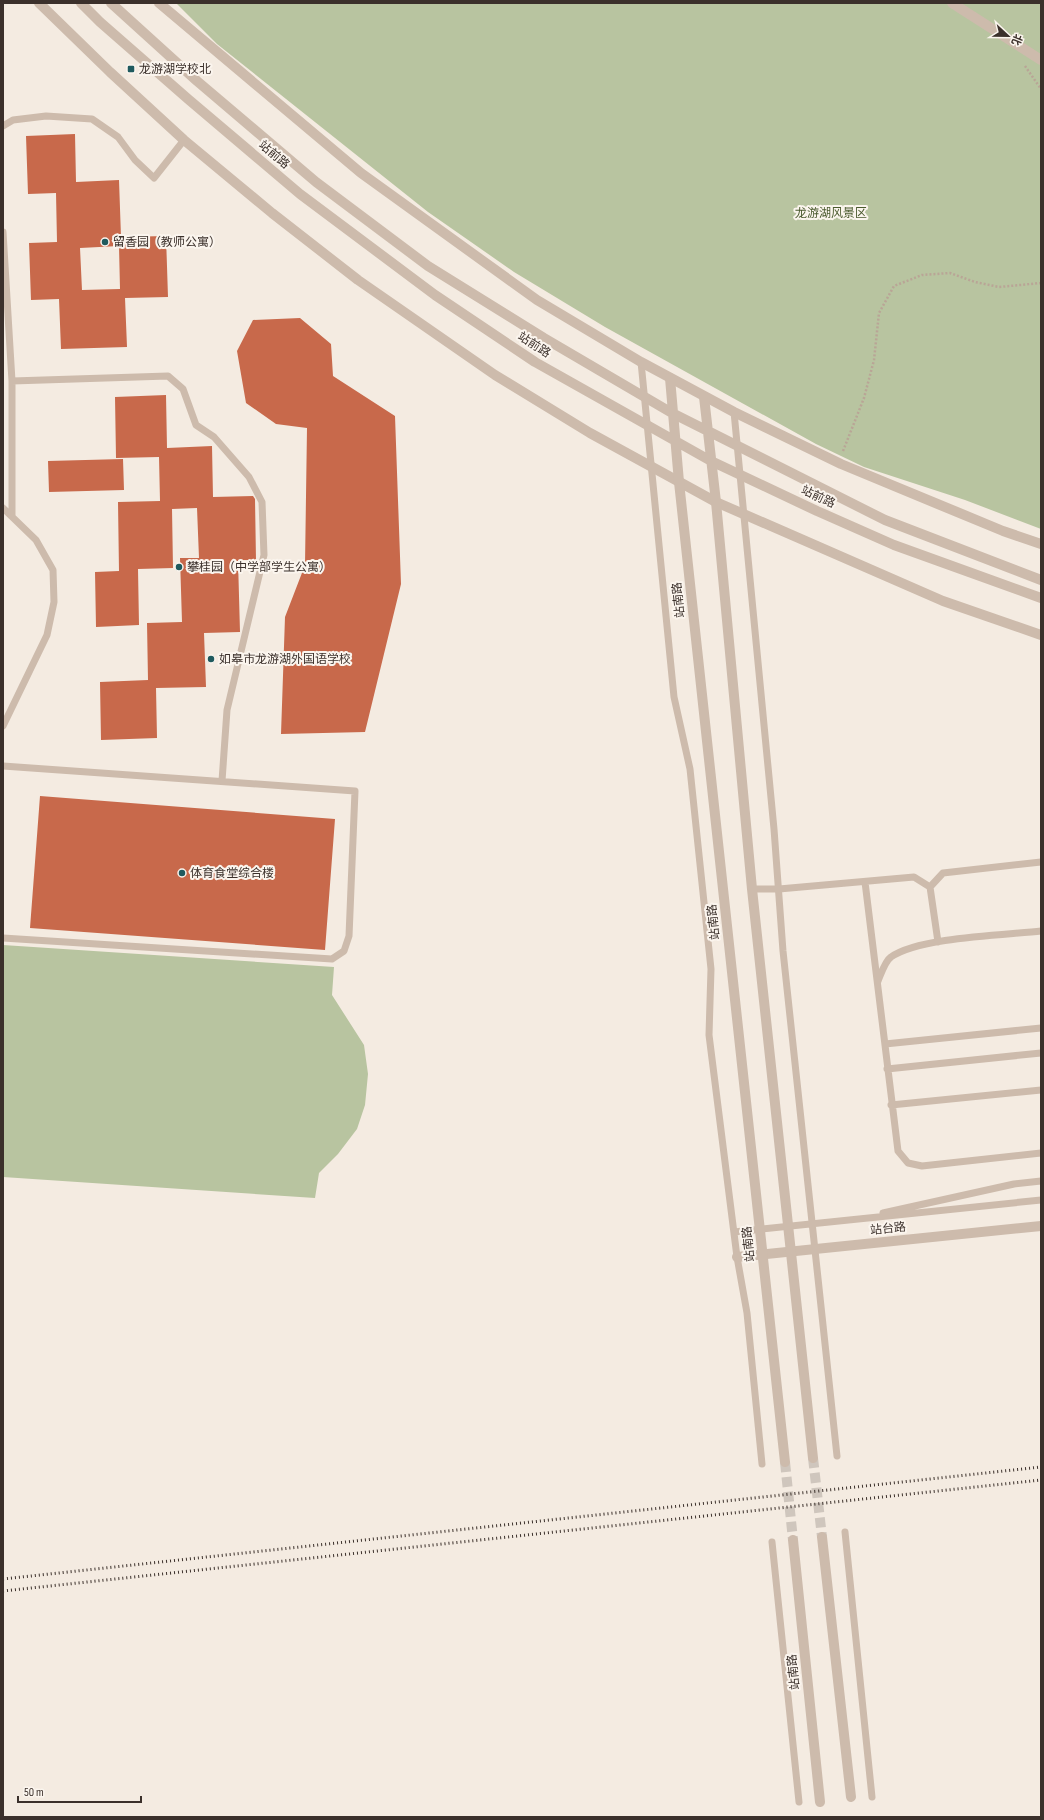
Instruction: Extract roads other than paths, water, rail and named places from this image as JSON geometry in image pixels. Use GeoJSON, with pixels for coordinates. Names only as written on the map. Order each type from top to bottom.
{"type":"FeatureCollection","features":[{"type":"Feature","properties":{"kind":"street"},"geometry":{"type":"LineString","coordinates":[[39,3],[110,72],[184,140],[272,213],[365,284],[494,375],[590,433],[716,502],[943,601],[1041,635]]}},
{"type":"Feature","properties":{"kind":"street","name":"站前路"},"geometry":{"type":"LineString","coordinates":[[81,3],[188,99],[300,194],[435,295],[528,357],[676,443],[740,475],[894,545],[1041,598]]}},
{"type":"Feature","properties":{"kind":"street","name":"站前路"},"geometry":{"type":"LineString","coordinates":[[111,3],[197,81],[316,182],[428,266],[544,338],[672,413],[885,520],[1041,580]]}},
{"type":"Feature","properties":{"kind":"street"},"geometry":{"type":"LineString","coordinates":[[159,3],[361,173],[537,300],[641,362],[704,397],[841,464],[1003,531],[1041,544]]}},
{"type":"Feature","properties":{"kind":"street"},"geometry":{"type":"LineString","coordinates":[[952,3],[1041,60]]}},
{"type":"Feature","properties":{"kind":"street","name":"站南路"},"geometry":{"type":"LineString","coordinates":[[670,378],[679,482],[785,1462]]}},
{"type":"Feature","properties":{"kind":"street"},"geometry":{"type":"LineString","coordinates":[[704,397],[716,502],[752,889],[813,1458]]}},
{"type":"Feature","properties":{"kind":"street","name":"站台路"},"geometry":{"type":"LineString","coordinates":[[737,1257],[1041,1226]]}},
{"type":"Feature","properties":{"kind":"street"},"geometry":{"type":"LineString","coordinates":[[822,1537],[851,1797]]}},
{"type":"Feature","properties":{"kind":"street","name":"站南路"},"geometry":{"type":"LineString","coordinates":[[793,1540],[820,1802]]}},
{"type":"Feature","properties":{"kind":"lane"},"geometry":{"type":"LineString","coordinates":[[3,126],[13,120],[46,116],[92,119],[118,137],[135,160],[154,178],[184,140]]}},
{"type":"Feature","properties":{"kind":"lane"},"geometry":{"type":"LineString","coordinates":[[3,232],[12,381],[12,515]]}},
{"type":"Feature","properties":{"kind":"lane"},"geometry":{"type":"LineString","coordinates":[[641,362],[650,466],[674,697],[690,769],[711,969],[709,1035],[737,1257],[747,1313],[762,1464]]}},
{"type":"Feature","properties":{"kind":"lane"},"geometry":{"type":"LineString","coordinates":[[12,381],[168,376],[183,389],[196,425],[214,437],[249,477],[262,502],[264,555],[227,710],[222,781]]}},
{"type":"Feature","properties":{"kind":"lane"},"geometry":{"type":"LineString","coordinates":[[734,412],[779,889],[783,951],[837,1456]]}},
{"type":"Feature","properties":{"kind":"lane"},"geometry":{"type":"LineString","coordinates":[[3,508],[12,515],[36,540],[53,570],[54,602],[47,635],[3,726]]}},
{"type":"Feature","properties":{"kind":"lane"},"geometry":{"type":"LineString","coordinates":[[3,766],[355,791],[349,936],[344,951],[332,959],[3,938]]}},
{"type":"Feature","properties":{"kind":"lane"},"geometry":{"type":"LineString","coordinates":[[930,887],[944,873],[1041,862]]}},
{"type":"Feature","properties":{"kind":"lane"},"geometry":{"type":"LineString","coordinates":[[752,889],[779,889],[914,877],[930,887],[938,942]]}},
{"type":"Feature","properties":{"kind":"lane"},"geometry":{"type":"LineString","coordinates":[[866,882],[891,1105],[898,1151],[908,1163],[922,1166],[1041,1153]]}},
{"type":"Feature","properties":{"kind":"lane"},"geometry":{"type":"LineString","coordinates":[[878,981],[890,958],[909,949],[938,942],[1041,931]]}},
{"type":"Feature","properties":{"kind":"lane"},"geometry":{"type":"LineString","coordinates":[[885,1044],[1041,1028]]}},
{"type":"Feature","properties":{"kind":"lane"},"geometry":{"type":"LineString","coordinates":[[887,1069],[1041,1053]]}},
{"type":"Feature","properties":{"kind":"lane"},"geometry":{"type":"LineString","coordinates":[[891,1105],[1041,1090]]}},
{"type":"Feature","properties":{"kind":"lane"},"geometry":{"type":"LineString","coordinates":[[858,1219],[1007,1185],[1041,1181]]}},
{"type":"Feature","properties":{"kind":"lane"},"geometry":{"type":"LineString","coordinates":[[734,1232],[1041,1200]]}},
{"type":"Feature","properties":{"kind":"lane"},"geometry":{"type":"LineString","coordinates":[[845,1532],[872,1796]]}},
{"type":"Feature","properties":{"kind":"lane"},"geometry":{"type":"LineString","coordinates":[[772,1542],[799,1802]]}},
{"type":"Feature","properties":{"kind":"tunnel"},"geometry":{"type":"LineString","coordinates":[[813,1458],[822,1537]]}},
{"type":"Feature","properties":{"kind":"tunnel"},"geometry":{"type":"LineString","coordinates":[[785,1462],[793,1540]]}},
{"type":"Feature","properties":{"kind":"railway"},"geometry":{"type":"LineString","coordinates":[[3,1579],[1041,1467]]}},
{"type":"Feature","properties":{"kind":"railway"},"geometry":{"type":"LineString","coordinates":[[3,1591],[1041,1480]]}},
{"type":"Feature","properties":{"kind":"place","name":"龙游湖学校北"},"geometry":{"type":"Point","coordinates":[131,69]}},
{"type":"Feature","properties":{"kind":"place","name":"留香园（教师公寓）"},"geometry":{"type":"Point","coordinates":[105,242]}},
{"type":"Feature","properties":{"kind":"place","name":"攀桂园（中学部学生公寓）"},"geometry":{"type":"Point","coordinates":[179,567]}},
{"type":"Feature","properties":{"kind":"place","name":"如皋市龙游湖外国语学校"},"geometry":{"type":"Point","coordinates":[211,659]}},
{"type":"Feature","properties":{"kind":"place","name":"体育食堂综合楼"},"geometry":{"type":"Point","coordinates":[182,873]}},
{"type":"Feature","properties":{"kind":"park label","name":"龙游湖风景区"},"geometry":{"type":"Point","coordinates":[831,213]}}]}
